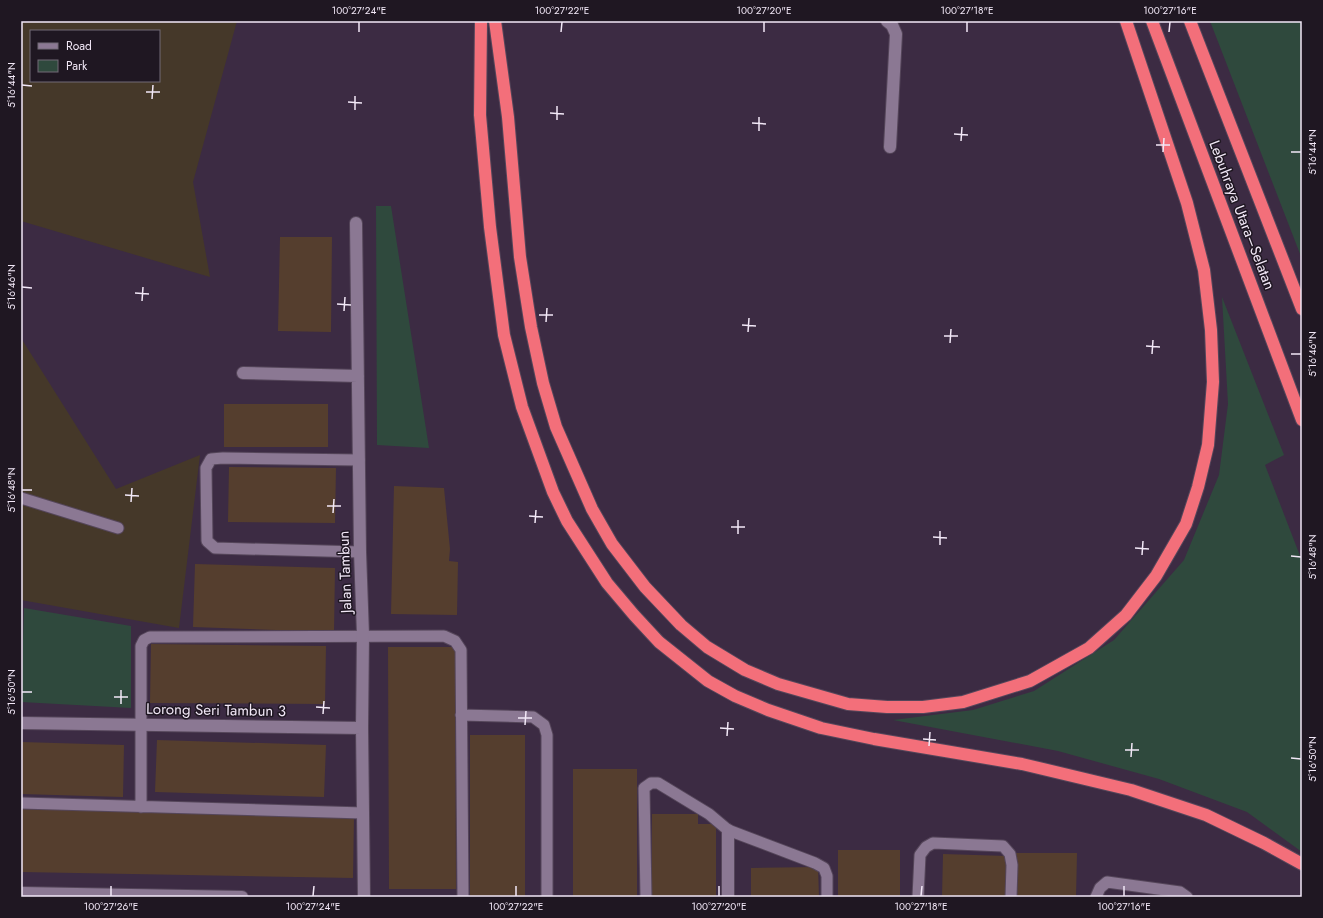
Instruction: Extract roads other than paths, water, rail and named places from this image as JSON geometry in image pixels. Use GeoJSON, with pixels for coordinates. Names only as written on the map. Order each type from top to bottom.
{"type":"FeatureCollection","features":[{"type":"Feature","properties":{"kind":"highway"},"geometry":{"type":"LineString","coordinates":[[481,21],[480,116],[490,227],[504,335],[522,407],[553,492],[567,521],[607,583],[634,616],[659,642],[708,681],[735,696],[768,710],[821,728],[874,739],[1022,764],[1131,790],[1206,815],[1264,842],[1302,864]]}},
{"type":"Feature","properties":{"kind":"highway"},"geometry":{"type":"LineString","coordinates":[[496,21],[508,117],[520,257],[531,327],[542,383],[556,427],[574,472],[595,515],[612,544],[645,587],[681,624],[707,647],[745,670],[778,684],[848,704],[887,707],[923,707],[963,702],[1030,681],[1089,648],[1126,615],[1156,576],[1186,524],[1198,487],[1208,446],[1213,382],[1211,330],[1204,270],[1187,203],[1126,21]]}},
{"type":"Feature","properties":{"kind":"highway","name":"Lebuhraya Utara–Selatan"},"geometry":{"type":"LineString","coordinates":[[1152,21],[1302,420]]}},
{"type":"Feature","properties":{"kind":"highway","name":"Lebuhraya Utara–Selatan"},"geometry":{"type":"LineString","coordinates":[[1190,21],[1302,309]]}},
{"type":"Feature","properties":{"kind":"street"},"geometry":{"type":"LineString","coordinates":[[887,21],[892,25],[896,34],[890,147]]}},
{"type":"Feature","properties":{"kind":"street","name":"Jalan Tambun"},"geometry":{"type":"LineString","coordinates":[[356,223],[360,552],[363,635],[362,728],[364,897]]}},
{"type":"Feature","properties":{"kind":"street"},"geometry":{"type":"LineString","coordinates":[[243,373],[358,376]]}},
{"type":"Feature","properties":{"kind":"street","name":"Lorong Seri Tambun 3"},"geometry":{"type":"LineString","coordinates":[[21,723],[362,728]]}},
{"type":"Feature","properties":{"kind":"street"},"geometry":{"type":"LineString","coordinates":[[728,830],[728,897]]}},
{"type":"Feature","properties":{"kind":"street"},"geometry":{"type":"LineString","coordinates":[[21,893],[242,897]]}},
{"type":"Feature","properties":{"kind":"lane"},"geometry":{"type":"LineString","coordinates":[[359,460],[223,458],[211,459],[206,468],[207,541],[215,548],[360,552]]}},
{"type":"Feature","properties":{"kind":"lane"},"geometry":{"type":"LineString","coordinates":[[21,498],[118,528]]}},
{"type":"Feature","properties":{"kind":"lane"},"geometry":{"type":"LineString","coordinates":[[141,807],[141,646],[144,640],[150,637],[363,635],[444,636],[455,641],[461,650],[462,897]]}},
{"type":"Feature","properties":{"kind":"lane"},"geometry":{"type":"LineString","coordinates":[[461,715],[533,717],[544,725],[547,735],[547,897]]}},
{"type":"Feature","properties":{"kind":"lane"},"geometry":{"type":"LineString","coordinates":[[646,897],[644,788],[651,783],[658,783],[709,814],[728,830],[815,863],[824,868],[827,876],[827,897]]}},
{"type":"Feature","properties":{"kind":"lane"},"geometry":{"type":"LineString","coordinates":[[21,803],[363,813]]}},
{"type":"Feature","properties":{"kind":"lane"},"geometry":{"type":"LineString","coordinates":[[918,897],[920,855],[926,847],[933,843],[1003,846],[1010,854],[1012,865],[1011,897]]}},
{"type":"Feature","properties":{"kind":"lane"},"geometry":{"type":"LineString","coordinates":[[1096,897],[1100,888],[1107,882],[1180,892],[1187,897]]}}]}
